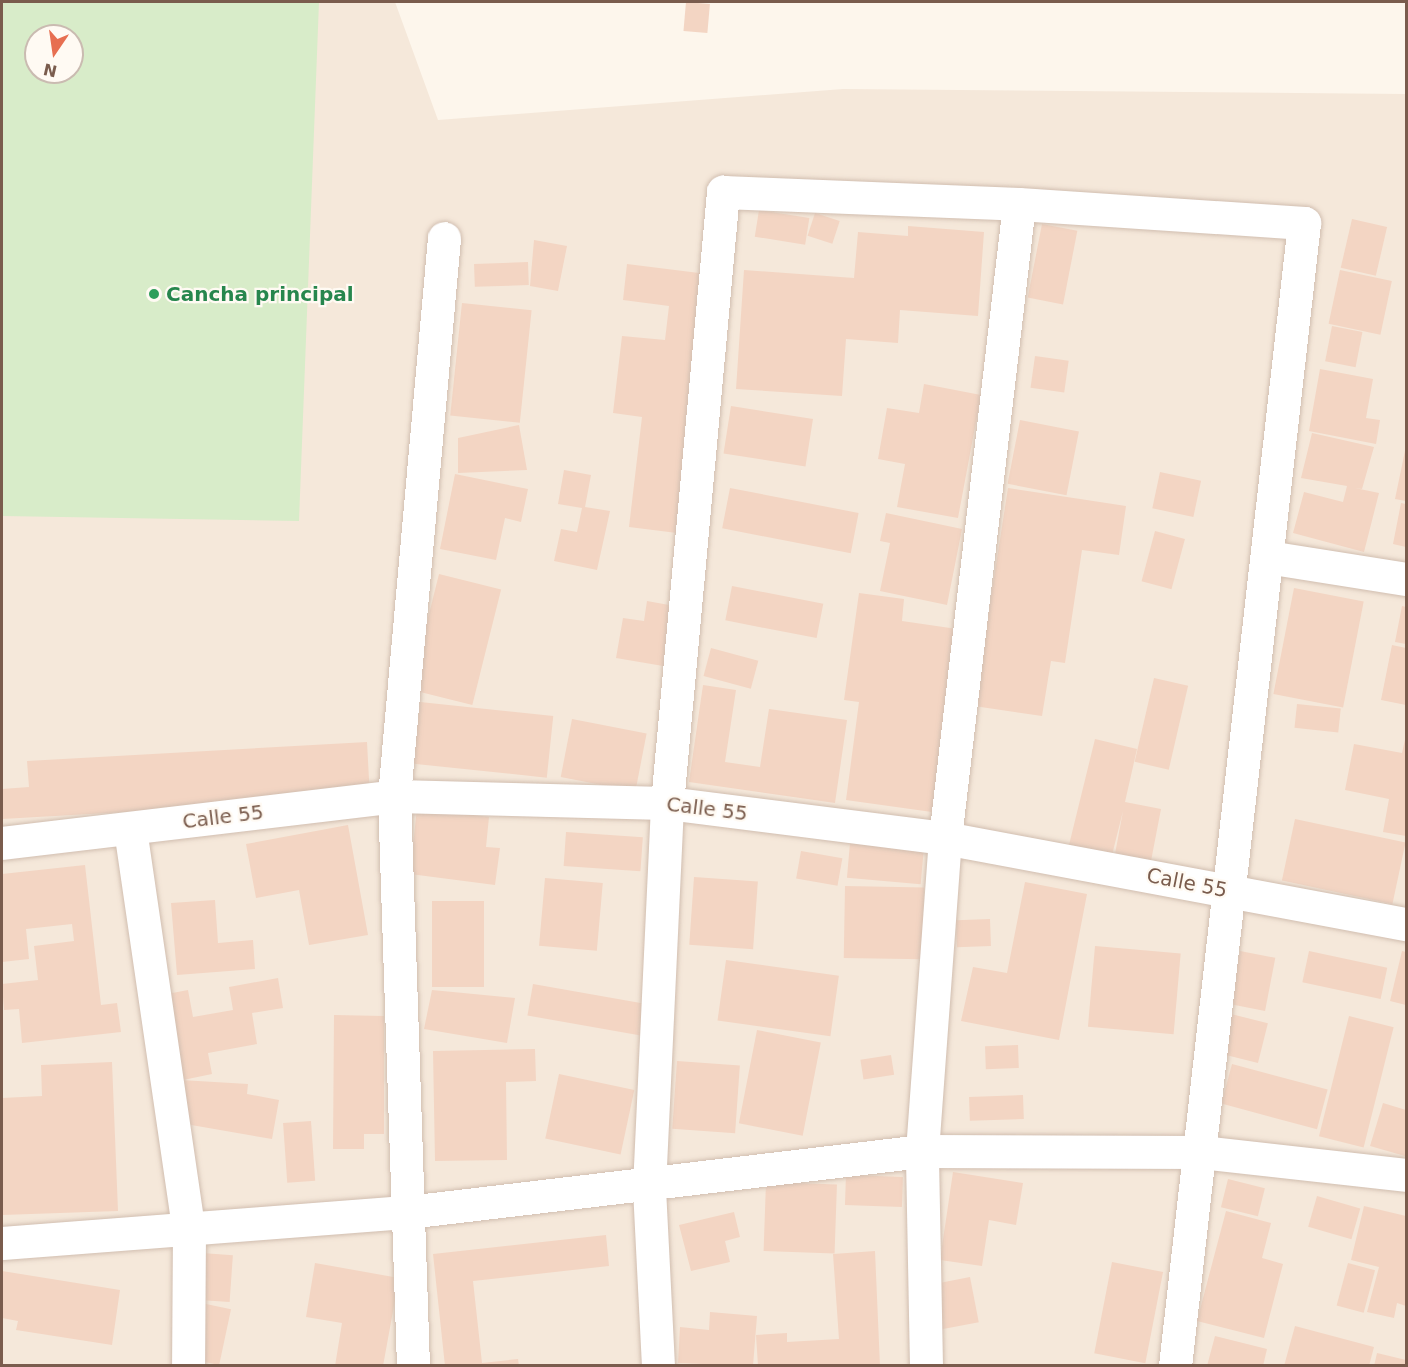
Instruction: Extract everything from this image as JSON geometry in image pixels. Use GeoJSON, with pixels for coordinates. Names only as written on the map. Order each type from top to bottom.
{"type":"FeatureCollection","features":[{"type":"Feature","properties":{"kind":"street"},"geometry":{"type":"LineString","coordinates":[[658,1365],[649,1186],[667,803],[723,192],[1019,204],[1304,223],[1201,1152],[1175,1365]]}},
{"type":"Feature","properties":{"kind":"street"},"geometry":{"type":"LineString","coordinates":[[926,1365],[922,1151],[945,838],[1019,204]]}},
{"type":"Feature","properties":{"kind":"street"},"geometry":{"type":"LineString","coordinates":[[413,1365],[394,796],[444,238]]}},
{"type":"Feature","properties":{"kind":"street"},"geometry":{"type":"LineString","coordinates":[[1267,557],[1407,579]]}},
{"type":"Feature","properties":{"kind":"street","name":"Calle 55"},"geometry":{"type":"LineString","coordinates":[[2,843],[394,796],[667,803],[945,838],[1407,924]]}},
{"type":"Feature","properties":{"kind":"street"},"geometry":{"type":"LineString","coordinates":[[130,829],[189,1231],[188,1365]]}},
{"type":"Feature","properties":{"kind":"street"},"geometry":{"type":"LineString","coordinates":[[2,1243],[189,1231],[408,1212],[649,1186],[922,1151],[1201,1152],[1407,1176]]}},
{"type":"Feature","properties":{"kind":"shaded area"},"geometry":{"type":"Polygon","coordinates":[[[2,2],[395,2],[438,120],[843,89],[1406,94],[1406,1365],[2,1366],[2,2]]]}},
{"type":"Feature","properties":{"kind":"green space","name":"Cancha principal"},"geometry":{"type":"Polygon","coordinates":[[[2,2],[319,2],[299,521],[2,516],[2,2]]]}},
{"type":"Feature","properties":{"kind":"building"},"geometry":{"type":"Polygon","coordinates":[[[686,2],[710,4],[707,33],[683,31],[686,2]]]}},
{"type":"Feature","properties":{"kind":"building"},"geometry":{"type":"Polygon","coordinates":[[[759,210],[809,218],[805,245],[755,237],[759,210]]]}},
{"type":"Feature","properties":{"kind":"building"},"geometry":{"type":"Polygon","coordinates":[[[815,213],[840,221],[832,244],[808,236],[815,213]]]}},
{"type":"Feature","properties":{"kind":"building"},"geometry":{"type":"Polygon","coordinates":[[[1352,219],[1387,227],[1376,276],[1341,268],[1352,219]]]}},
{"type":"Feature","properties":{"kind":"building"},"geometry":{"type":"Polygon","coordinates":[[[1042,224],[1077,231],[1063,304],[1028,298],[1042,224]]]}},
{"type":"Feature","properties":{"kind":"building"},"geometry":{"type":"Polygon","coordinates":[[[908,226],[984,232],[978,316],[900,310],[898,343],[846,339],[842,396],[736,389],[744,270],[854,278],[858,232],[908,236],[908,226]]]}},
{"type":"Feature","properties":{"kind":"building"},"geometry":{"type":"Polygon","coordinates":[[[534,240],[567,246],[558,291],[530,286],[534,240]]]}},
{"type":"Feature","properties":{"kind":"building"},"geometry":{"type":"Polygon","coordinates":[[[528,262],[529,285],[475,287],[474,264],[528,262]]]}},
{"type":"Feature","properties":{"kind":"building"},"geometry":{"type":"Polygon","coordinates":[[[627,264],[707,274],[677,533],[629,527],[642,417],[613,413],[622,336],[665,340],[669,306],[623,300],[627,264]]]}},
{"type":"Feature","properties":{"kind":"building"},"geometry":{"type":"Polygon","coordinates":[[[1340,270],[1392,281],[1380,335],[1329,324],[1340,270]]]}},
{"type":"Feature","properties":{"kind":"building"},"geometry":{"type":"Polygon","coordinates":[[[462,303],[532,310],[520,423],[450,415],[462,303]]]}},
{"type":"Feature","properties":{"kind":"building"},"geometry":{"type":"Polygon","coordinates":[[[1332,326],[1362,332],[1356,367],[1325,361],[1332,326]]]}},
{"type":"Feature","properties":{"kind":"building"},"geometry":{"type":"Polygon","coordinates":[[[1035,356],[1069,361],[1064,392],[1031,388],[1035,356]]]}},
{"type":"Feature","properties":{"kind":"building"},"geometry":{"type":"Polygon","coordinates":[[[1320,369],[1373,379],[1366,418],[1380,420],[1376,444],[1309,431],[1320,369]]]}},
{"type":"Feature","properties":{"kind":"building"},"geometry":{"type":"Polygon","coordinates":[[[924,384],[981,395],[958,518],[897,507],[905,464],[878,459],[887,408],[919,413],[924,384]]]}},
{"type":"Feature","properties":{"kind":"building"},"geometry":{"type":"Polygon","coordinates":[[[731,406],[813,419],[805,466],[723,453],[731,406]]]}},
{"type":"Feature","properties":{"kind":"building"},"geometry":{"type":"Polygon","coordinates":[[[1020,420],[1079,431],[1066,495],[1008,484],[1020,420]]]}},
{"type":"Feature","properties":{"kind":"building"},"geometry":{"type":"Polygon","coordinates":[[[519,425],[527,470],[458,473],[458,438],[519,425]]]}},
{"type":"Feature","properties":{"kind":"building"},"geometry":{"type":"Polygon","coordinates":[[[1312,433],[1374,447],[1362,489],[1355,488],[1379,493],[1364,552],[1293,533],[1304,492],[1343,502],[1347,486],[1301,478],[1312,433]]]}},
{"type":"Feature","properties":{"kind":"building"},"geometry":{"type":"Polygon","coordinates":[[[1406,446],[1406,501],[1395,499],[1406,446]]]}},
{"type":"Feature","properties":{"kind":"building"},"geometry":{"type":"Polygon","coordinates":[[[564,470],[591,475],[585,507],[610,511],[597,570],[554,561],[561,529],[577,532],[582,508],[558,504],[564,470]]]}},
{"type":"Feature","properties":{"kind":"building"},"geometry":{"type":"Polygon","coordinates":[[[1160,472],[1201,481],[1193,517],[1152,508],[1160,472]]]}},
{"type":"Feature","properties":{"kind":"building"},"geometry":{"type":"Polygon","coordinates":[[[455,474],[528,489],[521,522],[505,518],[496,560],[440,549],[455,474]]]}},
{"type":"Feature","properties":{"kind":"building"},"geometry":{"type":"Polygon","coordinates":[[[730,488],[859,513],[851,553],[722,528],[730,488]]]}},
{"type":"Feature","properties":{"kind":"building"},"geometry":{"type":"Polygon","coordinates":[[[1008,488],[1126,506],[1119,555],[1082,550],[1065,663],[1051,661],[1042,716],[974,706],[1008,488]]]}},
{"type":"Feature","properties":{"kind":"building"},"geometry":{"type":"Polygon","coordinates":[[[1401,503],[1406,504],[1406,547],[1393,544],[1401,503]]]}},
{"type":"Feature","properties":{"kind":"building"},"geometry":{"type":"Polygon","coordinates":[[[886,513],[962,529],[947,605],[880,591],[890,543],[880,541],[886,513]]]}},
{"type":"Feature","properties":{"kind":"building"},"geometry":{"type":"Polygon","coordinates":[[[1155,531],[1185,539],[1171,589],[1142,581],[1155,531]]]}},
{"type":"Feature","properties":{"kind":"building"},"geometry":{"type":"Polygon","coordinates":[[[439,574],[501,589],[472,705],[410,689],[439,574]]]}},
{"type":"Feature","properties":{"kind":"building"},"geometry":{"type":"Polygon","coordinates":[[[732,586],[823,604],[817,638],[725,620],[732,586]]]}},
{"type":"Feature","properties":{"kind":"building"},"geometry":{"type":"Polygon","coordinates":[[[1294,588],[1364,602],[1343,708],[1273,694],[1294,588]]]}},
{"type":"Feature","properties":{"kind":"building"},"geometry":{"type":"Polygon","coordinates":[[[859,593],[904,599],[902,621],[957,629],[932,812],[846,800],[859,702],[844,700],[859,593]]]}},
{"type":"Feature","properties":{"kind":"building"},"geometry":{"type":"Polygon","coordinates":[[[647,601],[680,607],[669,667],[616,658],[623,618],[644,621],[647,601]]]}},
{"type":"Feature","properties":{"kind":"building"},"geometry":{"type":"Polygon","coordinates":[[[1402,606],[1406,607],[1406,644],[1395,642],[1402,606]]]}},
{"type":"Feature","properties":{"kind":"building"},"geometry":{"type":"Polygon","coordinates":[[[1392,645],[1406,648],[1406,705],[1381,700],[1392,645]]]}},
{"type":"Feature","properties":{"kind":"building"},"geometry":{"type":"Polygon","coordinates":[[[711,648],[758,661],[751,689],[703,676],[711,648]]]}},
{"type":"Feature","properties":{"kind":"building"},"geometry":{"type":"Polygon","coordinates":[[[1154,678],[1188,686],[1169,770],[1135,762],[1154,678]]]}},
{"type":"Feature","properties":{"kind":"building"},"geometry":{"type":"Polygon","coordinates":[[[703,685],[736,690],[725,762],[760,767],[769,709],[847,720],[835,803],[689,782],[703,685]]]}},
{"type":"Feature","properties":{"kind":"building"},"geometry":{"type":"Polygon","coordinates":[[[420,702],[553,716],[547,778],[414,764],[420,702]]]}},
{"type":"Feature","properties":{"kind":"building"},"geometry":{"type":"Polygon","coordinates":[[[1297,704],[1341,709],[1338,732],[1294,728],[1297,704]]]}},
{"type":"Feature","properties":{"kind":"building"},"geometry":{"type":"Polygon","coordinates":[[[572,719],[647,734],[635,791],[561,777],[572,719]]]}},
{"type":"Feature","properties":{"kind":"building"},"geometry":{"type":"Polygon","coordinates":[[[1406,735],[1406,836],[1383,832],[1389,799],[1345,790],[1354,744],[1402,753],[1406,735]]]}},
{"type":"Feature","properties":{"kind":"building"},"geometry":{"type":"Polygon","coordinates":[[[1095,739],[1137,749],[1125,802],[1161,809],[1151,861],[1115,854],[1123,811],[1112,855],[1069,845],[1095,739]]]}},
{"type":"Feature","properties":{"kind":"building"},"geometry":{"type":"Polygon","coordinates":[[[367,742],[370,798],[2,819],[2,789],[29,787],[27,761],[367,742]]]}},
{"type":"Feature","properties":{"kind":"building"},"geometry":{"type":"Polygon","coordinates":[[[417,808],[489,817],[486,847],[500,848],[495,885],[410,874],[417,808]]]}},
{"type":"Feature","properties":{"kind":"building"},"geometry":{"type":"Polygon","coordinates":[[[1295,819],[1406,842],[1392,904],[1282,881],[1295,819]]]}},
{"type":"Feature","properties":{"kind":"building"},"geometry":{"type":"Polygon","coordinates":[[[348,825],[368,935],[309,945],[299,890],[256,898],[246,844],[348,825]]]}},
{"type":"Feature","properties":{"kind":"building"},"geometry":{"type":"Polygon","coordinates":[[[566,832],[643,837],[640,871],[564,866],[566,832]]]}},
{"type":"Feature","properties":{"kind":"building"},"geometry":{"type":"Polygon","coordinates":[[[850,843],[924,849],[921,884],[847,878],[850,843]]]}},
{"type":"Feature","properties":{"kind":"building"},"geometry":{"type":"Polygon","coordinates":[[[801,851],[842,858],[837,886],[796,879],[801,851]]]}},
{"type":"Feature","properties":{"kind":"building"},"geometry":{"type":"Polygon","coordinates":[[[85,865],[101,1005],[117,1003],[121,1032],[22,1043],[19,1009],[4,1010],[2,984],[38,980],[34,946],[74,941],[72,924],[26,929],[29,959],[2,962],[2,874],[85,865]]]}},
{"type":"Feature","properties":{"kind":"building"},"geometry":{"type":"Polygon","coordinates":[[[694,877],[758,881],[753,949],[689,945],[694,877]]]}},
{"type":"Feature","properties":{"kind":"building"},"geometry":{"type":"Polygon","coordinates":[[[545,878],[603,883],[597,951],[539,946],[545,878]]]}},
{"type":"Feature","properties":{"kind":"building"},"geometry":{"type":"Polygon","coordinates":[[[1025,882],[1087,894],[1059,1040],[961,1021],[973,967],[1007,973],[1025,882]]]}},
{"type":"Feature","properties":{"kind":"building"},"geometry":{"type":"Polygon","coordinates":[[[845,886],[924,887],[923,959],[844,958],[845,886]]]}},
{"type":"Feature","properties":{"kind":"building"},"geometry":{"type":"Polygon","coordinates":[[[215,900],[218,943],[253,940],[255,969],[177,975],[171,903],[215,900]]]}},
{"type":"Feature","properties":{"kind":"building"},"geometry":{"type":"Polygon","coordinates":[[[432,901],[484,901],[484,987],[432,987],[432,901]]]}},
{"type":"Feature","properties":{"kind":"building"},"geometry":{"type":"Polygon","coordinates":[[[990,919],[991,946],[957,947],[956,920],[990,919]]]}},
{"type":"Feature","properties":{"kind":"building"},"geometry":{"type":"Polygon","coordinates":[[[1095,946],[1181,953],[1174,1034],[1088,1027],[1095,946]]]}},
{"type":"Feature","properties":{"kind":"building"},"geometry":{"type":"Polygon","coordinates":[[[1240,951],[1275,958],[1265,1011],[1230,1004],[1240,951]]]}},
{"type":"Feature","properties":{"kind":"building"},"geometry":{"type":"Polygon","coordinates":[[[1309,951],[1387,968],[1381,999],[1302,982],[1309,951]]]}},
{"type":"Feature","properties":{"kind":"building"},"geometry":{"type":"Polygon","coordinates":[[[1402,951],[1406,952],[1406,1005],[1390,1001],[1402,951]]]}},
{"type":"Feature","properties":{"kind":"building"},"geometry":{"type":"Polygon","coordinates":[[[726,960],[839,976],[830,1036],[718,1020],[726,960]]]}},
{"type":"Feature","properties":{"kind":"building"},"geometry":{"type":"Polygon","coordinates":[[[278,978],[283,1008],[252,1013],[257,1044],[208,1053],[212,1074],[183,1080],[167,994],[188,990],[193,1017],[233,1010],[229,987],[278,978]]]}},
{"type":"Feature","properties":{"kind":"building"},"geometry":{"type":"Polygon","coordinates":[[[533,984],[646,1004],[641,1035],[527,1016],[533,984]]]}},
{"type":"Feature","properties":{"kind":"building"},"geometry":{"type":"Polygon","coordinates":[[[432,990],[515,998],[507,1043],[424,1029],[432,990]]]}},
{"type":"Feature","properties":{"kind":"building"},"geometry":{"type":"Polygon","coordinates":[[[1231,1014],[1268,1023],[1258,1063],[1221,1054],[1231,1014]]]}},
{"type":"Feature","properties":{"kind":"building"},"geometry":{"type":"Polygon","coordinates":[[[334,1015],[384,1016],[384,1134],[364,1134],[364,1149],[333,1149],[334,1015]]]}},
{"type":"Feature","properties":{"kind":"building"},"geometry":{"type":"Polygon","coordinates":[[[1349,1016],[1394,1027],[1364,1147],[1319,1136],[1349,1016]]]}},
{"type":"Feature","properties":{"kind":"building"},"geometry":{"type":"Polygon","coordinates":[[[757,1030],[821,1042],[803,1136],[739,1123],[757,1030]]]}},
{"type":"Feature","properties":{"kind":"building"},"geometry":{"type":"Polygon","coordinates":[[[1018,1045],[1019,1068],[986,1069],[985,1046],[1018,1045]]]}},
{"type":"Feature","properties":{"kind":"building"},"geometry":{"type":"Polygon","coordinates":[[[535,1049],[536,1081],[506,1082],[507,1160],[435,1161],[433,1051],[535,1049]]]}},
{"type":"Feature","properties":{"kind":"building"},"geometry":{"type":"Polygon","coordinates":[[[891,1055],[894,1075],[864,1080],[860,1060],[891,1055]]]}},
{"type":"Feature","properties":{"kind":"building"},"geometry":{"type":"Polygon","coordinates":[[[677,1061],[740,1065],[735,1133],[672,1129],[677,1061]]]}},
{"type":"Feature","properties":{"kind":"building"},"geometry":{"type":"Polygon","coordinates":[[[112,1062],[118,1211],[2,1215],[2,1098],[42,1096],[41,1065],[112,1062]]]}},
{"type":"Feature","properties":{"kind":"building"},"geometry":{"type":"Polygon","coordinates":[[[1232,1064],[1328,1090],[1317,1129],[1221,1104],[1232,1064]]]}},
{"type":"Feature","properties":{"kind":"building"},"geometry":{"type":"Polygon","coordinates":[[[559,1074],[634,1090],[621,1155],[545,1139],[559,1074]]]}},
{"type":"Feature","properties":{"kind":"building"},"geometry":{"type":"Polygon","coordinates":[[[181,1080],[248,1084],[247,1094],[279,1100],[272,1139],[174,1122],[181,1080]]]}},
{"type":"Feature","properties":{"kind":"building"},"geometry":{"type":"Polygon","coordinates":[[[1023,1095],[1024,1119],[970,1121],[969,1097],[1023,1095]]]}},
{"type":"Feature","properties":{"kind":"building"},"geometry":{"type":"Polygon","coordinates":[[[1383,1103],[1406,1110],[1405,1156],[1370,1146],[1383,1103]]]}},
{"type":"Feature","properties":{"kind":"building"},"geometry":{"type":"Polygon","coordinates":[[[311,1121],[315,1181],[287,1183],[283,1123],[311,1121]]]}},
{"type":"Feature","properties":{"kind":"building"},"geometry":{"type":"Polygon","coordinates":[[[953,1172],[1023,1183],[1016,1225],[989,1220],[982,1266],[940,1260],[953,1172]]]}},
{"type":"Feature","properties":{"kind":"building"},"geometry":{"type":"Polygon","coordinates":[[[846,1175],[903,1177],[902,1207],[845,1205],[846,1175]]]}},
{"type":"Feature","properties":{"kind":"building"},"geometry":{"type":"Polygon","coordinates":[[[1228,1179],[1265,1188],[1258,1216],[1221,1207],[1228,1179]]]}},
{"type":"Feature","properties":{"kind":"building"},"geometry":{"type":"Polygon","coordinates":[[[766,1182],[837,1184],[835,1253],[764,1251],[766,1182]]]}},
{"type":"Feature","properties":{"kind":"building"},"geometry":{"type":"Polygon","coordinates":[[[1317,1196],[1360,1208],[1351,1239],[1308,1227],[1317,1196]]]}},
{"type":"Feature","properties":{"kind":"building"},"geometry":{"type":"Polygon","coordinates":[[[1364,1206],[1406,1216],[1406,1306],[1397,1303],[1394,1318],[1367,1312],[1379,1267],[1351,1260],[1364,1206]]]}},
{"type":"Feature","properties":{"kind":"building"},"geometry":{"type":"Polygon","coordinates":[[[1226,1211],[1271,1223],[1262,1258],[1283,1264],[1264,1338],[1197,1321],[1226,1211]]]}},
{"type":"Feature","properties":{"kind":"building"},"geometry":{"type":"Polygon","coordinates":[[[734,1212],[740,1237],[725,1241],[730,1262],[691,1271],[679,1225],[734,1212]]]}},
{"type":"Feature","properties":{"kind":"building"},"geometry":{"type":"Polygon","coordinates":[[[606,1235],[609,1266],[473,1281],[482,1363],[518,1359],[519,1366],[445,1366],[433,1254],[606,1235]]]}},
{"type":"Feature","properties":{"kind":"building"},"geometry":{"type":"Polygon","coordinates":[[[875,1251],[880,1366],[758,1366],[756,1335],[787,1333],[787,1342],[839,1339],[833,1254],[875,1251]]]}},
{"type":"Feature","properties":{"kind":"building"},"geometry":{"type":"Polygon","coordinates":[[[188,1252],[233,1255],[230,1302],[185,1299],[188,1252]]]}},
{"type":"Feature","properties":{"kind":"building"},"geometry":{"type":"Polygon","coordinates":[[[1112,1262],[1163,1272],[1145,1363],[1094,1353],[1112,1262]]]}},
{"type":"Feature","properties":{"kind":"building"},"geometry":{"type":"Polygon","coordinates":[[[315,1263],[399,1278],[383,1366],[335,1366],[342,1323],[306,1317],[315,1263]]]}},
{"type":"Feature","properties":{"kind":"building"},"geometry":{"type":"Polygon","coordinates":[[[1348,1263],[1375,1270],[1364,1313],[1337,1306],[1348,1263]]]}},
{"type":"Feature","properties":{"kind":"building"},"geometry":{"type":"Polygon","coordinates":[[[2,1271],[120,1290],[112,1345],[16,1330],[18,1321],[2,1318],[2,1271]]]}},
{"type":"Feature","properties":{"kind":"building"},"geometry":{"type":"Polygon","coordinates":[[[970,1277],[979,1322],[940,1330],[932,1284],[970,1277]]]}},
{"type":"Feature","properties":{"kind":"building"},"geometry":{"type":"Polygon","coordinates":[[[187,1300],[231,1309],[219,1365],[175,1356],[187,1300]]]}},
{"type":"Feature","properties":{"kind":"building"},"geometry":{"type":"Polygon","coordinates":[[[710,1312],[757,1316],[753,1366],[678,1363],[680,1327],[709,1330],[710,1312]]]}},
{"type":"Feature","properties":{"kind":"building"},"geometry":{"type":"Polygon","coordinates":[[[1295,1326],[1374,1347],[1369,1366],[1284,1366],[1295,1326]]]}},
{"type":"Feature","properties":{"kind":"building"},"geometry":{"type":"Polygon","coordinates":[[[1215,1336],[1267,1349],[1263,1366],[1207,1366],[1215,1336]]]}},
{"type":"Feature","properties":{"kind":"building"},"geometry":{"type":"Polygon","coordinates":[[[1377,1353],[1406,1360],[1406,1366],[1374,1366],[1377,1353]]]}},
{"type":"Feature","properties":{"kind":"place","name":"Cancha principal"},"geometry":{"type":"Point","coordinates":[154,294]}}]}
